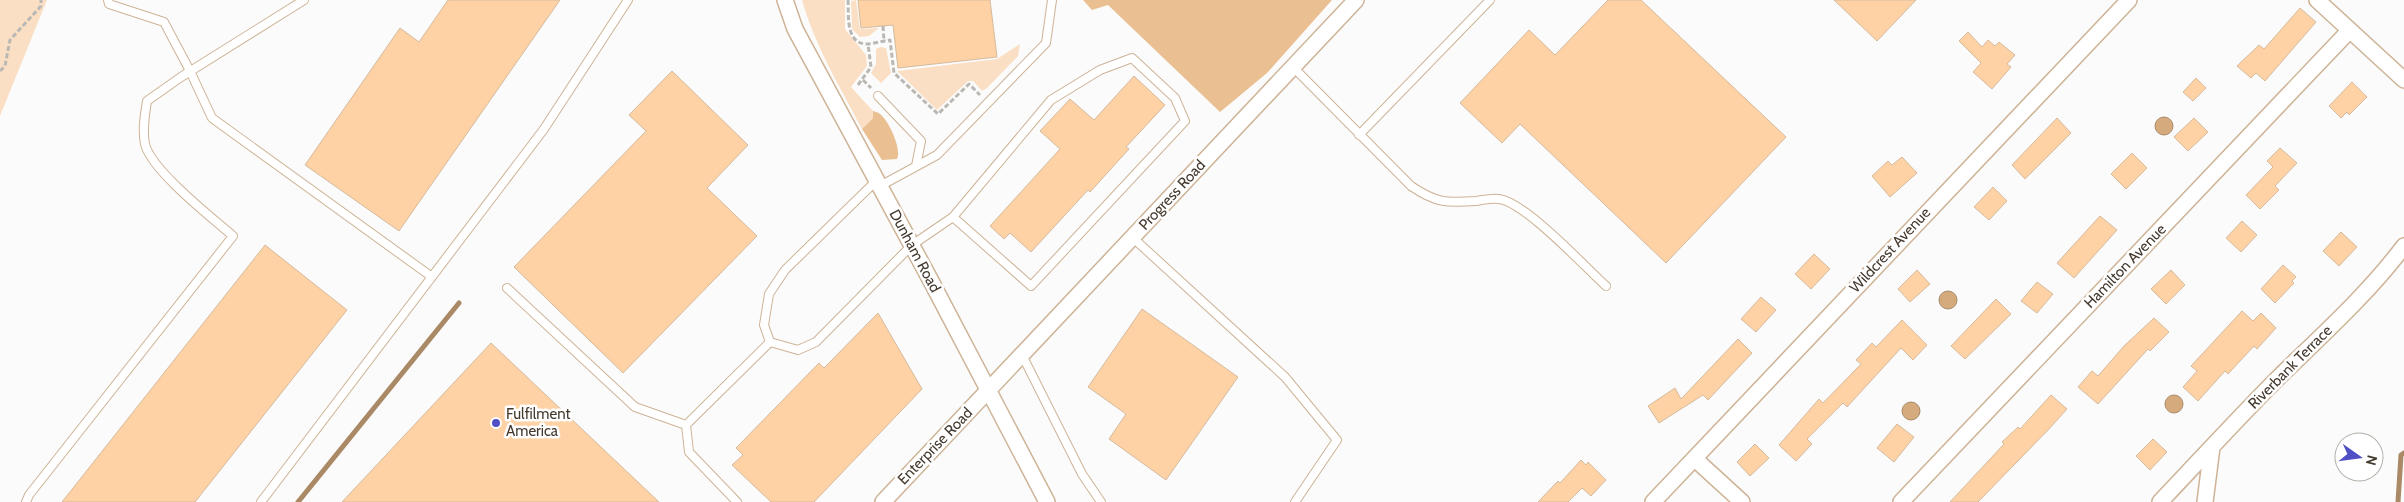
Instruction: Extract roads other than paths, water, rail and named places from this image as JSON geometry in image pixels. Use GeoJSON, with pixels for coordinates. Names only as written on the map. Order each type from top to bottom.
{"type":"FeatureCollection","features":[{"type":"Feature","properties":{"kind":"street","name":"Dunham Road"},"geometry":{"type":"LineString","coordinates":[[785,0],[795,28],[1047,502]]}},
{"type":"Feature","properties":{"kind":"street","name":"Progress Road"},"geometry":{"type":"LineString","coordinates":[[988,390],[1356,0]]}},
{"type":"Feature","properties":{"kind":"street","name":"Wildcrest Avenue"},"geometry":{"type":"LineString","coordinates":[[1653,502],[1696,459],[1955,182],[2129,0]]}},
{"type":"Feature","properties":{"kind":"street"},"geometry":{"type":"LineString","coordinates":[[2317,0],[2404,80]]}},
{"type":"Feature","properties":{"kind":"street","name":"Hamilton Avenue"},"geometry":{"type":"LineString","coordinates":[[1901,502],[2349,31]]}},
{"type":"Feature","properties":{"kind":"street","name":"Riverbank Terrace"},"geometry":{"type":"LineString","coordinates":[[2160,502],[2391,264],[2404,246]]}},
{"type":"Feature","properties":{"kind":"street","name":"Enterprise Road"},"geometry":{"type":"LineString","coordinates":[[882,502],[988,390]]}},
{"type":"Feature","properties":{"kind":"street"},"geometry":{"type":"LineString","coordinates":[[2205,502],[2212,447]]}},
{"type":"Feature","properties":{"kind":"street"},"geometry":{"type":"LineString","coordinates":[[1696,459],[1742,502]]}},
{"type":"Feature","properties":{"kind":"lane"},"geometry":{"type":"LineString","coordinates":[[108,0],[109,4],[164,22],[212,118],[432,277]]}},
{"type":"Feature","properties":{"kind":"lane"},"geometry":{"type":"LineString","coordinates":[[26,502],[29,494],[233,236],[150,158],[144,143],[147,101],[190,71],[304,0]]}},
{"type":"Feature","properties":{"kind":"lane"},"geometry":{"type":"LineString","coordinates":[[261,502],[544,129],[628,0]]}},
{"type":"Feature","properties":{"kind":"lane"},"geometry":{"type":"LineString","coordinates":[[770,342],[764,325],[769,294],[785,270],[879,183],[937,155],[1046,43],[1052,0]]}},
{"type":"Feature","properties":{"kind":"lane"},"geometry":{"type":"LineString","coordinates":[[1359,135],[1490,0]]}},
{"type":"Feature","properties":{"kind":"lane"},"geometry":{"type":"LineString","coordinates":[[770,342],[798,350],[816,342],[912,245],[953,217],[1051,100],[1100,70],[1132,58],[1176,98],[1185,121],[1031,286],[953,217]]}},
{"type":"Feature","properties":{"kind":"lane"},"geometry":{"type":"LineString","coordinates":[[1292,67],[1410,186],[1430,199],[1450,203],[1499,199],[1526,213],[1606,286]]}},
{"type":"Feature","properties":{"kind":"lane"},"geometry":{"type":"LineString","coordinates":[[878,96],[921,141],[916,166]]}},
{"type":"Feature","properties":{"kind":"lane"},"geometry":{"type":"LineString","coordinates":[[1132,238],[1285,377],[1338,440],[1296,502]]}},
{"type":"Feature","properties":{"kind":"lane"},"geometry":{"type":"LineString","coordinates":[[507,288],[635,407],[686,425]]}},
{"type":"Feature","properties":{"kind":"lane"},"geometry":{"type":"LineString","coordinates":[[686,425],[770,342]]}},
{"type":"Feature","properties":{"kind":"lane"},"geometry":{"type":"LineString","coordinates":[[1022,355],[1082,474],[1101,502]]}},
{"type":"Feature","properties":{"kind":"lane"},"geometry":{"type":"LineString","coordinates":[[686,425],[689,452],[737,502]]}},
{"type":"Feature","properties":{"kind":"waterway"},"geometry":{"type":"LineString","coordinates":[[298,502],[459,303]]}},
{"type":"Feature","properties":{"kind":"waterway"},"geometry":{"type":"LineString","coordinates":[[2398,502],[2401,455],[2404,453]]}},
{"type":"Feature","properties":{"kind":"place","name":"Fulfilment America"},"geometry":{"type":"Point","coordinates":[496,423]}}]}
